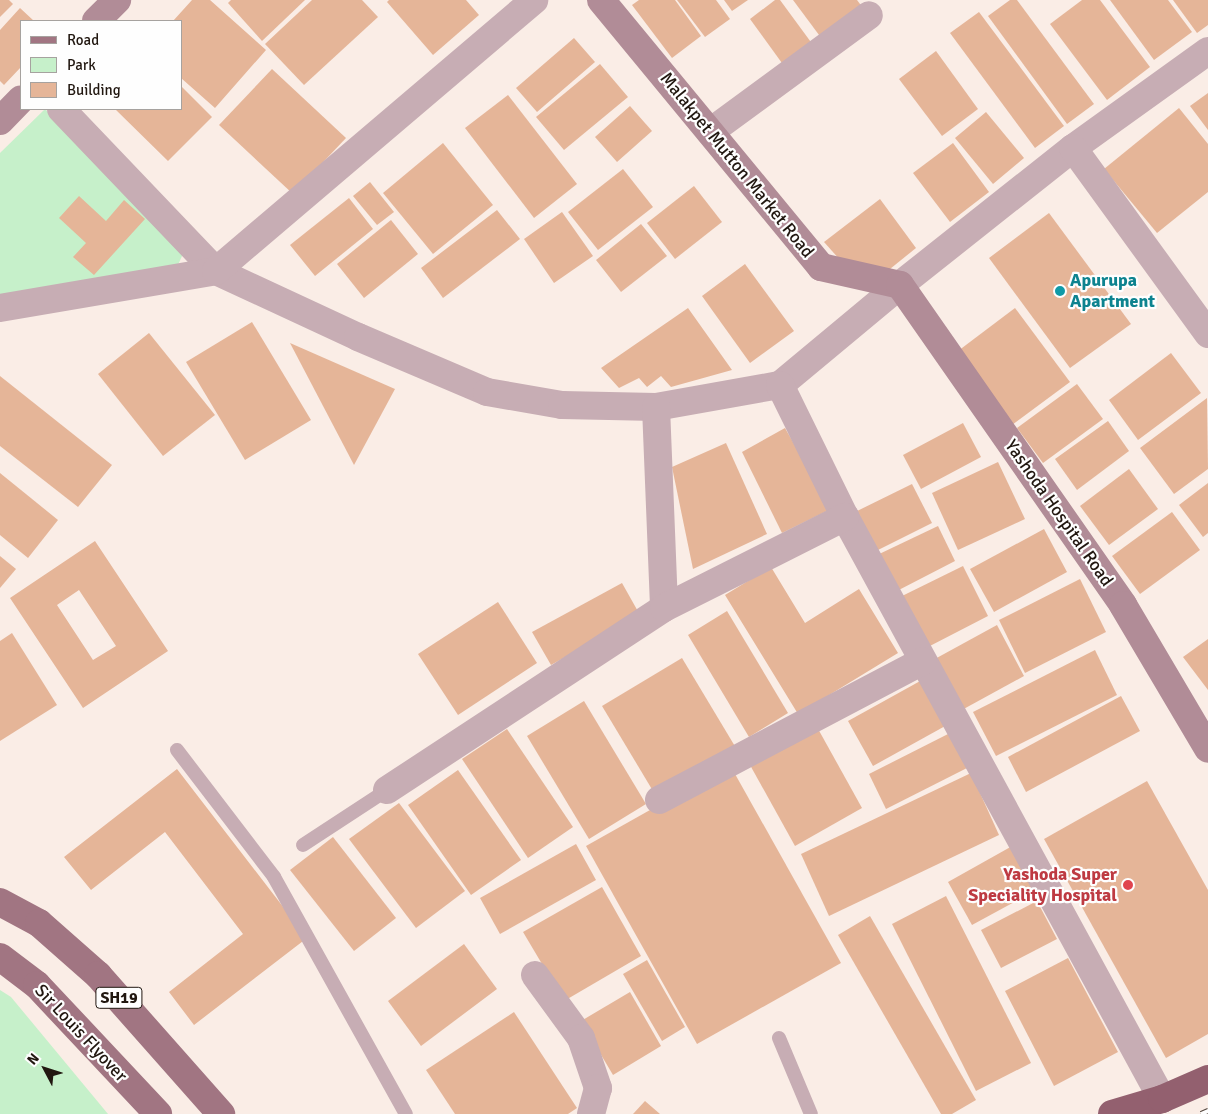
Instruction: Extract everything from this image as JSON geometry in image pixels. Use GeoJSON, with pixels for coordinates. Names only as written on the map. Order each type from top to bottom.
{"type":"FeatureCollection","features":[{"type":"Feature","properties":{"kind":"highway"},"geometry":{"type":"LineString","coordinates":[[1112,1114],[1162,1099],[1208,1079]]}},
{"type":"Feature","properties":{"kind":"main road","name":"SH19"},"geometry":{"type":"LineString","coordinates":[[0,902],[39,924],[98,975],[221,1114]]}},
{"type":"Feature","properties":{"kind":"main road","name":"Sir Louis Flyover"},"geometry":{"type":"LineString","coordinates":[[0,957],[37,985],[158,1114]]}},
{"type":"Feature","properties":{"kind":"street"},"geometry":{"type":"LineString","coordinates":[[97,20],[117,0]]}},
{"type":"Feature","properties":{"kind":"street"},"geometry":{"type":"LineString","coordinates":[[0,308],[216,271],[534,0]]}},
{"type":"Feature","properties":{"kind":"street","name":"Malakpet Mutton Market Road"},"geometry":{"type":"LineString","coordinates":[[602,0],[821,267],[900,285]]}},
{"type":"Feature","properties":{"kind":"street"},"geometry":{"type":"LineString","coordinates":[[710,132],[869,15]]}},
{"type":"Feature","properties":{"kind":"street"},"geometry":{"type":"LineString","coordinates":[[61,110],[216,271],[358,337],[487,392],[562,405],[656,407],[780,385],[900,285],[1073,148],[1208,52]]}},
{"type":"Feature","properties":{"kind":"street"},"geometry":{"type":"LineString","coordinates":[[0,121],[20,100]]}},
{"type":"Feature","properties":{"kind":"street"},"geometry":{"type":"LineString","coordinates":[[1073,148],[1208,334]]}},
{"type":"Feature","properties":{"kind":"street","name":"Yashoda Hospital Road"},"geometry":{"type":"LineString","coordinates":[[900,285],[1123,604],[1208,749]]}},
{"type":"Feature","properties":{"kind":"street"},"geometry":{"type":"LineString","coordinates":[[780,385],[845,517],[1162,1099]]}},
{"type":"Feature","properties":{"kind":"street"},"geometry":{"type":"LineString","coordinates":[[656,407],[664,608]]}},
{"type":"Feature","properties":{"kind":"street"},"geometry":{"type":"LineString","coordinates":[[387,790],[664,608],[845,517]]}},
{"type":"Feature","properties":{"kind":"street"},"geometry":{"type":"LineString","coordinates":[[659,800],[923,661]]}},
{"type":"Feature","properties":{"kind":"street"},"geometry":{"type":"LineString","coordinates":[[535,975],[581,1038],[598,1088],[591,1114]]}},
{"type":"Feature","properties":{"kind":"lane"},"geometry":{"type":"LineString","coordinates":[[177,750],[274,877],[406,1114]]}},
{"type":"Feature","properties":{"kind":"lane"},"geometry":{"type":"LineString","coordinates":[[303,846],[387,790]]}},
{"type":"Feature","properties":{"kind":"lane"},"geometry":{"type":"LineString","coordinates":[[780,1038],[811,1114]]}},
{"type":"Feature","properties":{"kind":"green space"},"geometry":{"type":"Polygon","coordinates":[[[46,110],[182,247],[182,256],[177,267],[0,301],[0,153],[46,110]]]}},
{"type":"Feature","properties":{"kind":"green space"},"geometry":{"type":"Polygon","coordinates":[[[0,990],[11,997],[108,1114],[0,1114],[0,990]]]}},
{"type":"Feature","properties":{"kind":"building"},"geometry":{"type":"Polygon","coordinates":[[[0,0],[9,0],[13,4],[0,17],[0,0]]]}},
{"type":"Feature","properties":{"kind":"building"},"geometry":{"type":"Polygon","coordinates":[[[192,0],[210,0],[266,50],[215,108],[182,79],[182,20],[174,20],[192,0]]]}},
{"type":"Feature","properties":{"kind":"building"},"geometry":{"type":"Polygon","coordinates":[[[231,0],[305,0],[262,41],[228,3],[231,0]]]}},
{"type":"Feature","properties":{"kind":"building"},"geometry":{"type":"Polygon","coordinates":[[[312,0],[362,0],[378,17],[304,85],[265,44],[312,0]]]}},
{"type":"Feature","properties":{"kind":"building"},"geometry":{"type":"Polygon","coordinates":[[[389,0],[466,0],[479,15],[433,55],[387,2],[389,0]]]}},
{"type":"Feature","properties":{"kind":"building"},"geometry":{"type":"Polygon","coordinates":[[[639,0],[675,0],[701,36],[672,58],[632,5],[639,0]]]}},
{"type":"Feature","properties":{"kind":"building"},"geometry":{"type":"Polygon","coordinates":[[[677,0],[716,0],[730,19],[705,37],[677,0]]]}},
{"type":"Feature","properties":{"kind":"building"},"geometry":{"type":"Polygon","coordinates":[[[724,0],[748,0],[732,11],[724,0]]]}},
{"type":"Feature","properties":{"kind":"building"},"geometry":{"type":"Polygon","coordinates":[[[775,0],[780,0],[816,49],[787,70],[750,19],[775,0]]]}},
{"type":"Feature","properties":{"kind":"building"},"geometry":{"type":"Polygon","coordinates":[[[793,0],[857,0],[866,12],[825,43],[793,0]]]}},
{"type":"Feature","properties":{"kind":"building"},"geometry":{"type":"Polygon","coordinates":[[[1010,0],[1017,0],[1094,104],[1067,124],[988,16],[1010,0]]]}},
{"type":"Feature","properties":{"kind":"building"},"geometry":{"type":"Polygon","coordinates":[[[1082,0],[1100,0],[1150,67],[1107,100],[1050,24],[1082,0]]]}},
{"type":"Feature","properties":{"kind":"building"},"geometry":{"type":"Polygon","coordinates":[[[1110,0],[1168,0],[1192,32],[1154,60],[1110,0]]]}},
{"type":"Feature","properties":{"kind":"building"},"geometry":{"type":"Polygon","coordinates":[[[1173,0],[1208,0],[1208,25],[1197,33],[1173,0]]]}},
{"type":"Feature","properties":{"kind":"building"},"geometry":{"type":"Polygon","coordinates":[[[20,8],[33,20],[20,20],[20,68],[4,85],[0,81],[0,30],[20,8]]]}},
{"type":"Feature","properties":{"kind":"building"},"geometry":{"type":"Polygon","coordinates":[[[979,12],[1064,126],[1035,148],[950,33],[979,12]]]}},
{"type":"Feature","properties":{"kind":"building"},"geometry":{"type":"Polygon","coordinates":[[[574,38],[595,62],[537,112],[516,88],[574,38]]]}},
{"type":"Feature","properties":{"kind":"building"},"geometry":{"type":"Polygon","coordinates":[[[936,51],[978,109],[942,136],[899,79],[936,51]]]}},
{"type":"Feature","properties":{"kind":"building"},"geometry":{"type":"Polygon","coordinates":[[[600,64],[628,97],[564,150],[536,117],[600,64]]]}},
{"type":"Feature","properties":{"kind":"building"},"geometry":{"type":"Polygon","coordinates":[[[272,69],[346,138],[293,194],[219,125],[272,69]]]}},
{"type":"Feature","properties":{"kind":"building"},"geometry":{"type":"Polygon","coordinates":[[[182,87],[212,117],[168,161],[116,110],[182,110],[182,87]]]}},
{"type":"Feature","properties":{"kind":"building"},"geometry":{"type":"Polygon","coordinates":[[[1208,93],[1208,130],[1190,106],[1208,93]]]}},
{"type":"Feature","properties":{"kind":"building"},"geometry":{"type":"Polygon","coordinates":[[[508,95],[577,184],[534,218],[465,128],[508,95]]]}},
{"type":"Feature","properties":{"kind":"building"},"geometry":{"type":"Polygon","coordinates":[[[630,106],[652,131],[617,162],[595,137],[630,106]]]}},
{"type":"Feature","properties":{"kind":"building"},"geometry":{"type":"Polygon","coordinates":[[[1179,108],[1208,144],[1208,192],[1157,233],[1104,169],[1179,108]]]}},
{"type":"Feature","properties":{"kind":"building"},"geometry":{"type":"Polygon","coordinates":[[[986,112],[1024,158],[993,184],[955,138],[986,112]]]}},
{"type":"Feature","properties":{"kind":"building"},"geometry":{"type":"Polygon","coordinates":[[[443,143],[493,205],[433,254],[383,193],[443,143]]]}},
{"type":"Feature","properties":{"kind":"building"},"geometry":{"type":"Polygon","coordinates":[[[953,143],[989,192],[950,222],[913,173],[953,143]]]}},
{"type":"Feature","properties":{"kind":"building"},"geometry":{"type":"Polygon","coordinates":[[[623,169],[653,207],[598,250],[568,212],[623,169]]]}},
{"type":"Feature","properties":{"kind":"building"},"geometry":{"type":"Polygon","coordinates":[[[370,182],[394,212],[377,225],[353,196],[370,182]]]}},
{"type":"Feature","properties":{"kind":"building"},"geometry":{"type":"Polygon","coordinates":[[[694,186],[722,222],[675,259],[647,223],[694,186]]]}},
{"type":"Feature","properties":{"kind":"building"},"geometry":{"type":"Polygon","coordinates":[[[79,196],[106,221],[124,200],[145,219],[94,275],[73,257],[86,243],[59,218],[79,196]]]}},
{"type":"Feature","properties":{"kind":"building"},"geometry":{"type":"Polygon","coordinates":[[[349,198],[373,229],[315,276],[290,245],[349,198]]]}},
{"type":"Feature","properties":{"kind":"building"},"geometry":{"type":"Polygon","coordinates":[[[880,199],[916,248],[885,273],[841,261],[824,242],[880,199]]]}},
{"type":"Feature","properties":{"kind":"building"},"geometry":{"type":"Polygon","coordinates":[[[497,210],[520,239],[443,298],[421,268],[497,210]]]}},
{"type":"Feature","properties":{"kind":"building"},"geometry":{"type":"Polygon","coordinates":[[[562,212],[593,256],[554,283],[524,239],[562,212]]]}},
{"type":"Feature","properties":{"kind":"building","name":"Apurupa Apartment"},"geometry":{"type":"Polygon","coordinates":[[[1049,213],[1131,324],[1070,368],[989,258],[1049,213]]]}},
{"type":"Feature","properties":{"kind":"building"},"geometry":{"type":"Polygon","coordinates":[[[391,220],[418,254],[364,298],[337,264],[391,220]]]}},
{"type":"Feature","properties":{"kind":"building"},"geometry":{"type":"Polygon","coordinates":[[[641,224],[667,256],[621,292],[596,260],[641,224]]]}},
{"type":"Feature","properties":{"kind":"building"},"geometry":{"type":"Polygon","coordinates":[[[745,264],[794,331],[750,363],[702,296],[745,264]]]}},
{"type":"Feature","properties":{"kind":"building"},"geometry":{"type":"Polygon","coordinates":[[[688,308],[732,370],[671,387],[661,376],[647,387],[639,378],[619,388],[601,368],[688,308]]]}},
{"type":"Feature","properties":{"kind":"building"},"geometry":{"type":"Polygon","coordinates":[[[1015,308],[1070,382],[1008,428],[954,354],[1015,308]]]}},
{"type":"Feature","properties":{"kind":"building"},"geometry":{"type":"Polygon","coordinates":[[[252,322],[311,420],[245,460],[186,362],[252,322]]]}},
{"type":"Feature","properties":{"kind":"building"},"geometry":{"type":"Polygon","coordinates":[[[149,333],[215,415],[163,456],[98,374],[149,333]]]}},
{"type":"Feature","properties":{"kind":"building"},"geometry":{"type":"Polygon","coordinates":[[[290,343],[395,389],[354,465],[290,343]]]}},
{"type":"Feature","properties":{"kind":"building"},"geometry":{"type":"Polygon","coordinates":[[[1171,353],[1201,393],[1138,440],[1109,400],[1171,353]]]}},
{"type":"Feature","properties":{"kind":"building"},"geometry":{"type":"Polygon","coordinates":[[[0,376],[112,465],[78,507],[0,446],[0,376]]]}},
{"type":"Feature","properties":{"kind":"building"},"geometry":{"type":"Polygon","coordinates":[[[1077,384],[1103,419],[1043,463],[1017,428],[1077,384]]]}},
{"type":"Feature","properties":{"kind":"building"},"geometry":{"type":"Polygon","coordinates":[[[1207,398],[1208,469],[1174,494],[1140,448],[1207,398]]]}},
{"type":"Feature","properties":{"kind":"building"},"geometry":{"type":"Polygon","coordinates":[[[1108,421],[1129,451],[1077,490],[1055,459],[1108,421]]]}},
{"type":"Feature","properties":{"kind":"building"},"geometry":{"type":"Polygon","coordinates":[[[963,423],[981,457],[921,489],[903,455],[963,423]]]}},
{"type":"Feature","properties":{"kind":"building"},"geometry":{"type":"Polygon","coordinates":[[[785,428],[831,509],[782,533],[742,452],[785,428]]]}},
{"type":"Feature","properties":{"kind":"building"},"geometry":{"type":"Polygon","coordinates":[[[726,443],[767,534],[693,569],[672,467],[726,443]]]}},
{"type":"Feature","properties":{"kind":"building"},"geometry":{"type":"Polygon","coordinates":[[[998,462],[1025,519],[958,550],[932,493],[998,462]]]}},
{"type":"Feature","properties":{"kind":"building"},"geometry":{"type":"Polygon","coordinates":[[[1129,469],[1158,509],[1109,545],[1080,506],[1129,469]]]}},
{"type":"Feature","properties":{"kind":"building"},"geometry":{"type":"Polygon","coordinates":[[[0,473],[58,520],[28,558],[0,535],[0,473]]]}},
{"type":"Feature","properties":{"kind":"building"},"geometry":{"type":"Polygon","coordinates":[[[1208,483],[1208,533],[1203,537],[1179,505],[1208,483]]]}},
{"type":"Feature","properties":{"kind":"building"},"geometry":{"type":"Polygon","coordinates":[[[912,484],[932,523],[870,554],[851,514],[912,484]]]}},
{"type":"Feature","properties":{"kind":"building"},"geometry":{"type":"Polygon","coordinates":[[[1172,512],[1200,550],[1140,594],[1112,556],[1172,512]]]}},
{"type":"Feature","properties":{"kind":"building"},"geometry":{"type":"Polygon","coordinates":[[[938,526],[955,561],[893,593],[875,556],[938,526]]]}},
{"type":"Feature","properties":{"kind":"building"},"geometry":{"type":"Polygon","coordinates":[[[1044,529],[1067,572],[994,612],[970,569],[1044,529]]]}},
{"type":"Feature","properties":{"kind":"building"},"geometry":{"type":"Polygon","coordinates":[[[95,541],[168,651],[83,708],[10,598],[95,541]],[[79,590],[57,605],[93,660],[116,646],[79,590]]]}},
{"type":"Feature","properties":{"kind":"building"},"geometry":{"type":"Polygon","coordinates":[[[0,556],[16,569],[0,588],[0,556]]]}},
{"type":"Feature","properties":{"kind":"building"},"geometry":{"type":"Polygon","coordinates":[[[963,566],[988,616],[926,648],[900,597],[963,566]]]}},
{"type":"Feature","properties":{"kind":"building"},"geometry":{"type":"Polygon","coordinates":[[[771,567],[805,623],[859,589],[898,653],[798,714],[725,595],[771,567]]]}},
{"type":"Feature","properties":{"kind":"building"},"geometry":{"type":"Polygon","coordinates":[[[1080,579],[1106,632],[1025,673],[999,620],[1080,579]]]}},
{"type":"Feature","properties":{"kind":"building"},"geometry":{"type":"Polygon","coordinates":[[[622,583],[640,615],[551,665],[532,632],[622,583]]]}},
{"type":"Feature","properties":{"kind":"building"},"geometry":{"type":"Polygon","coordinates":[[[498,602],[537,663],[458,715],[418,654],[498,602]]]}},
{"type":"Feature","properties":{"kind":"building"},"geometry":{"type":"Polygon","coordinates":[[[727,611],[788,713],[749,737],[688,635],[727,611]]]}},
{"type":"Feature","properties":{"kind":"building"},"geometry":{"type":"Polygon","coordinates":[[[997,625],[1024,676],[960,711],[933,660],[997,625]]]}},
{"type":"Feature","properties":{"kind":"building"},"geometry":{"type":"Polygon","coordinates":[[[12,633],[57,705],[0,741],[0,641],[12,633]]]}},
{"type":"Feature","properties":{"kind":"building"},"geometry":{"type":"Polygon","coordinates":[[[1208,639],[1208,690],[1183,657],[1208,639]]]}},
{"type":"Feature","properties":{"kind":"building"},"geometry":{"type":"Polygon","coordinates":[[[1095,650],[1117,695],[996,756],[973,712],[1095,650]]]}},
{"type":"Feature","properties":{"kind":"building"},"geometry":{"type":"Polygon","coordinates":[[[682,658],[736,748],[656,796],[602,706],[682,658]]]}},
{"type":"Feature","properties":{"kind":"building"},"geometry":{"type":"Polygon","coordinates":[[[922,680],[947,725],[873,766],[848,721],[922,680]]]}},
{"type":"Feature","properties":{"kind":"building"},"geometry":{"type":"Polygon","coordinates":[[[1121,696],[1140,731],[1026,792],[1008,757],[1121,696]]]}},
{"type":"Feature","properties":{"kind":"building"},"geometry":{"type":"Polygon","coordinates":[[[584,701],[646,804],[589,839],[527,736],[584,701]]]}},
{"type":"Feature","properties":{"kind":"building"},"geometry":{"type":"Polygon","coordinates":[[[817,727],[862,808],[795,846],[750,765],[817,727]]]}},
{"type":"Feature","properties":{"kind":"building"},"geometry":{"type":"Polygon","coordinates":[[[507,729],[573,827],[528,858],[462,759],[507,729]]]}},
{"type":"Feature","properties":{"kind":"building"},"geometry":{"type":"Polygon","coordinates":[[[950,733],[967,768],[886,809],[869,774],[950,733]]]}},
{"type":"Feature","properties":{"kind":"building"},"geometry":{"type":"Polygon","coordinates":[[[730,765],[841,963],[697,1044],[586,846],[730,765]]]}},
{"type":"Feature","properties":{"kind":"building"},"geometry":{"type":"Polygon","coordinates":[[[177,769],[307,938],[194,1025],[169,992],[243,934],[165,832],[91,890],[64,857],[177,769]]]}},
{"type":"Feature","properties":{"kind":"building"},"geometry":{"type":"Polygon","coordinates":[[[458,770],[521,860],[471,895],[408,805],[458,770]]]}},
{"type":"Feature","properties":{"kind":"building"},"geometry":{"type":"Polygon","coordinates":[[[971,773],[999,835],[829,916],[801,854],[971,773]]]}},
{"type":"Feature","properties":{"kind":"building"},"geometry":{"type":"Polygon","coordinates":[[[1147,781],[1208,890],[1208,1034],[1166,1058],[1044,839],[1147,781]]]}},
{"type":"Feature","properties":{"kind":"building"},"geometry":{"type":"Polygon","coordinates":[[[399,803],[465,891],[416,928],[349,839],[399,803]]]}},
{"type":"Feature","properties":{"kind":"building"},"geometry":{"type":"Polygon","coordinates":[[[333,837],[396,918],[354,951],[290,870],[333,837]]]}},
{"type":"Feature","properties":{"kind":"building"},"geometry":{"type":"Polygon","coordinates":[[[576,844],[596,880],[500,934],[480,898],[576,844]]]}},
{"type":"Feature","properties":{"kind":"building"},"geometry":{"type":"Polygon","coordinates":[[[1014,845],[1038,889],[972,925],[948,882],[1014,845]]]}},
{"type":"Feature","properties":{"kind":"building"},"geometry":{"type":"Polygon","coordinates":[[[602,887],[641,956],[564,1001],[523,932],[602,887]]]}},
{"type":"Feature","properties":{"kind":"building"},"geometry":{"type":"Polygon","coordinates":[[[946,896],[1031,1063],[976,1091],[892,924],[946,896]]]}},
{"type":"Feature","properties":{"kind":"building"},"geometry":{"type":"Polygon","coordinates":[[[1037,901],[1057,939],[1001,968],[981,930],[1037,901]]]}},
{"type":"Feature","properties":{"kind":"building"},"geometry":{"type":"Polygon","coordinates":[[[870,916],[976,1100],[952,1114],[941,1114],[838,935],[870,916]]]}},
{"type":"Feature","properties":{"kind":"building"},"geometry":{"type":"Polygon","coordinates":[[[464,944],[497,989],[421,1046],[388,1001],[464,944]]]}},
{"type":"Feature","properties":{"kind":"building"},"geometry":{"type":"Polygon","coordinates":[[[1068,958],[1118,1052],[1054,1086],[1005,991],[1068,958]]]}},
{"type":"Feature","properties":{"kind":"building"},"geometry":{"type":"Polygon","coordinates":[[[647,960],[685,1027],[662,1041],[623,974],[647,960]]]}},
{"type":"Feature","properties":{"kind":"building"},"geometry":{"type":"Polygon","coordinates":[[[630,992],[661,1046],[613,1075],[581,1021],[630,992]]]}},
{"type":"Feature","properties":{"kind":"building"},"geometry":{"type":"Polygon","coordinates":[[[514,1012],[577,1108],[568,1114],[455,1114],[426,1070],[514,1012]]]}},
{"type":"Feature","properties":{"kind":"building"},"geometry":{"type":"Polygon","coordinates":[[[645,1101],[660,1114],[633,1114],[645,1101]]]}},
{"type":"Feature","properties":{"kind":"railway"},"geometry":{"type":"LineString","coordinates":[[1201,1114],[1208,1111]]}},
{"type":"Feature","properties":{"kind":"place","name":"Apurupa Apartment"},"geometry":{"type":"Point","coordinates":[1060,291]}},
{"type":"Feature","properties":{"kind":"place","name":"Yashoda Super Speciality Hospital"},"geometry":{"type":"Point","coordinates":[1128,885]}}]}
